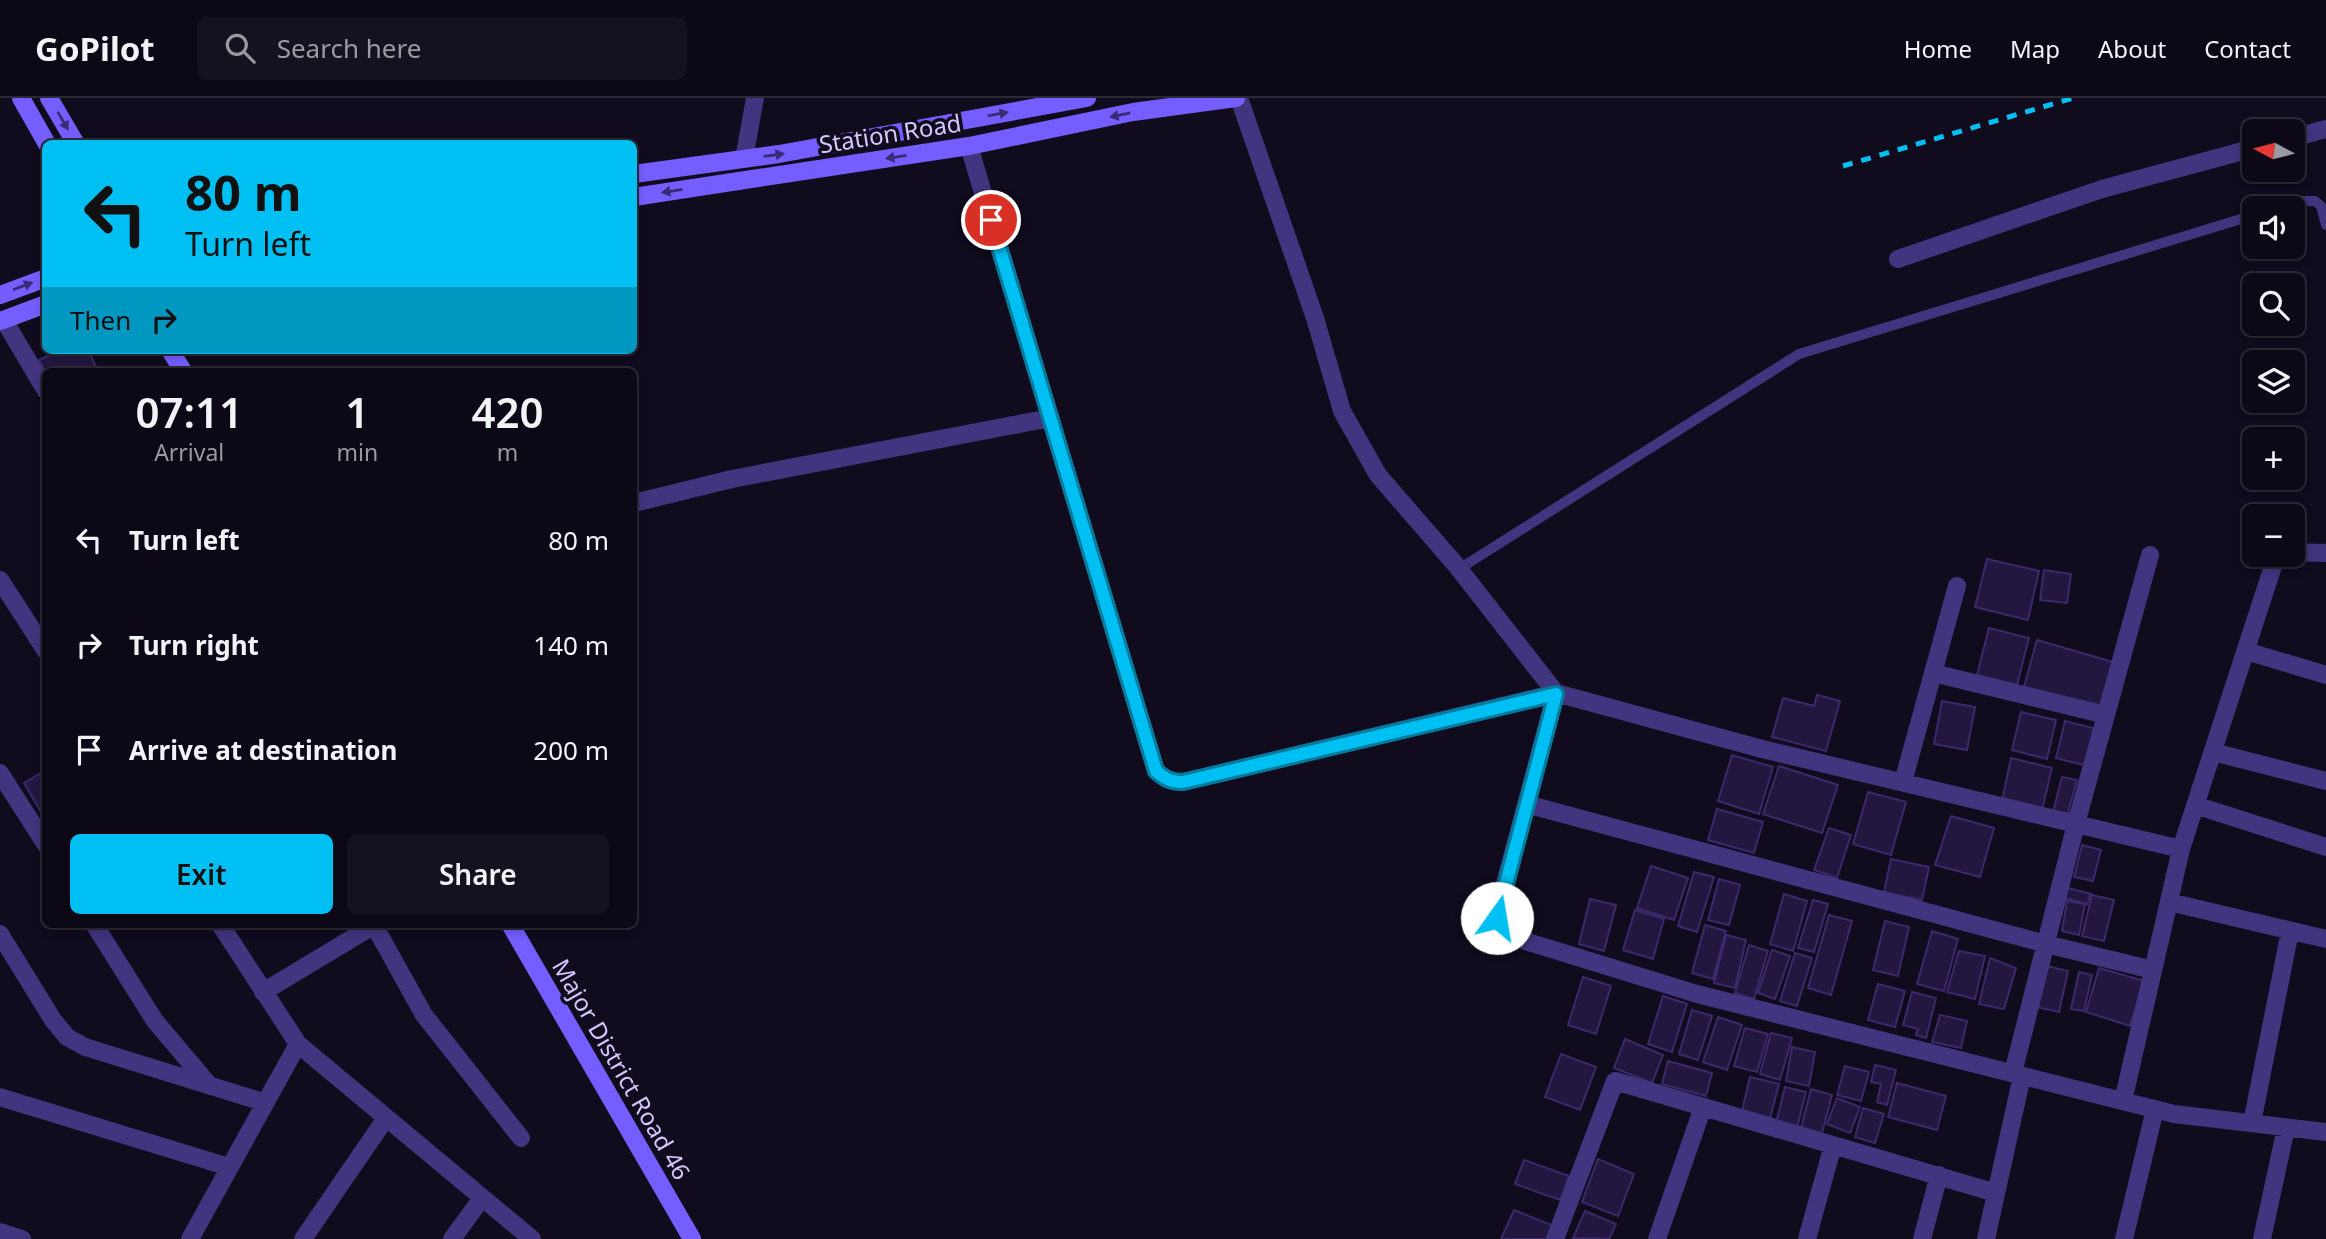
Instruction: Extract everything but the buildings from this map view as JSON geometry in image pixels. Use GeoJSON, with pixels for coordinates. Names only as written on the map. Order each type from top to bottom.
{"type":"FeatureCollection","features":[{"type":"Feature","properties":{"kind":"main road"},"geometry":{"type":"LineString","coordinates":[[21,98],[45,140]]}},
{"type":"Feature","properties":{"kind":"main road"},"geometry":{"type":"LineString","coordinates":[[49,98],[74,140]]}},
{"type":"Feature","properties":{"kind":"main road","name":"Station Road"},"geometry":{"type":"LineString","coordinates":[[637,174],[744,159],[1087,98]]}},
{"type":"Feature","properties":{"kind":"main road","name":"Station Road"},"geometry":{"type":"LineString","coordinates":[[637,197],[969,146],[1133,112],[1238,98]]}},
{"type":"Feature","properties":{"kind":"main road"},"geometry":{"type":"LineString","coordinates":[[0,295],[42,279]]}},
{"type":"Feature","properties":{"kind":"main road"},"geometry":{"type":"LineString","coordinates":[[2,321],[42,306]]}},
{"type":"Feature","properties":{"kind":"main road","name":"Major District Road 46"},"geometry":{"type":"LineString","coordinates":[[512,928],[692,1239]]}},
{"type":"Feature","properties":{"kind":"street"},"geometry":{"type":"LineString","coordinates":[[744,159],[755,98]]}},
{"type":"Feature","properties":{"kind":"street"},"geometry":{"type":"LineString","coordinates":[[1238,98],[1315,318],[1342,411],[1378,475],[1459,569],[1556,694]]}},
{"type":"Feature","properties":{"kind":"street"},"geometry":{"type":"LineString","coordinates":[[2305,135],[2326,129]]}},
{"type":"Feature","properties":{"kind":"street"},"geometry":{"type":"LineString","coordinates":[[969,146],[1156,771],[1164,778],[1183,782],[1556,694],[1762,748],[2181,849]]}},
{"type":"Feature","properties":{"kind":"street"},"geometry":{"type":"LineString","coordinates":[[1898,260],[2102,190],[2242,151]]}},
{"type":"Feature","properties":{"kind":"street"},"geometry":{"type":"LineString","coordinates":[[2,321],[42,385]]}},
{"type":"Feature","properties":{"kind":"street"},"geometry":{"type":"LineString","coordinates":[[637,502],[732,479],[1051,418]]}},
{"type":"Feature","properties":{"kind":"street"},"geometry":{"type":"LineString","coordinates":[[2305,552],[2326,553]]}},
{"type":"Feature","properties":{"kind":"street"},"geometry":{"type":"LineString","coordinates":[[1986,1239],[2017,1075],[2046,944],[2150,555]]}},
{"type":"Feature","properties":{"kind":"street"},"geometry":{"type":"LineString","coordinates":[[2123,1101],[2181,849],[2273,567]]}},
{"type":"Feature","properties":{"kind":"street"},"geometry":{"type":"LineString","coordinates":[[0,580],[42,645]]}},
{"type":"Feature","properties":{"kind":"street"},"geometry":{"type":"LineString","coordinates":[[1903,782],[1957,586]]}},
{"type":"Feature","properties":{"kind":"street"},"geometry":{"type":"LineString","coordinates":[[2246,651],[2326,675]]}},
{"type":"Feature","properties":{"kind":"street"},"geometry":{"type":"LineString","coordinates":[[1933,673],[2106,715]]}},
{"type":"Feature","properties":{"kind":"street"},"geometry":{"type":"LineString","coordinates":[[1556,694],[1498,909],[1500,926],[1507,932],[1525,941],[1697,994],[2174,1114],[2326,1132]]}},
{"type":"Feature","properties":{"kind":"street"},"geometry":{"type":"LineString","coordinates":[[2213,752],[2326,781]]}},
{"type":"Feature","properties":{"kind":"street"},"geometry":{"type":"LineString","coordinates":[[0,773],[42,839]]}},
{"type":"Feature","properties":{"kind":"street"},"geometry":{"type":"LineString","coordinates":[[1526,804],[2046,944],[2153,970]]}},
{"type":"Feature","properties":{"kind":"street"},"geometry":{"type":"LineString","coordinates":[[2195,805],[2326,847]]}},
{"type":"Feature","properties":{"kind":"street"},"geometry":{"type":"LineString","coordinates":[[2169,902],[2326,939]]}},
{"type":"Feature","properties":{"kind":"street"},"geometry":{"type":"LineString","coordinates":[[97,928],[155,1021],[210,1086]]}},
{"type":"Feature","properties":{"kind":"street"},"geometry":{"type":"LineString","coordinates":[[223,928],[298,1044],[532,1239]]}},
{"type":"Feature","properties":{"kind":"street"},"geometry":{"type":"LineString","coordinates":[[263,992],[368,928]]}},
{"type":"Feature","properties":{"kind":"street"},"geometry":{"type":"LineString","coordinates":[[377,928],[424,1015],[522,1138]]}},
{"type":"Feature","properties":{"kind":"street"},"geometry":{"type":"LineString","coordinates":[[2252,1123],[2291,931]]}},
{"type":"Feature","properties":{"kind":"street"},"geometry":{"type":"LineString","coordinates":[[0,934],[53,1020],[67,1037],[85,1047],[263,1102]]}},
{"type":"Feature","properties":{"kind":"street"},"geometry":{"type":"LineString","coordinates":[[190,1239],[263,1102],[298,1044]]}},
{"type":"Feature","properties":{"kind":"street"},"geometry":{"type":"LineString","coordinates":[[1555,1239],[1615,1081],[1996,1193]]}},
{"type":"Feature","properties":{"kind":"street"},"geometry":{"type":"LineString","coordinates":[[0,1097],[229,1167]]}},
{"type":"Feature","properties":{"kind":"street"},"geometry":{"type":"LineString","coordinates":[[1657,1239],[1703,1107]]}},
{"type":"Feature","properties":{"kind":"street"},"geometry":{"type":"LineString","coordinates":[[2124,1239],[2155,1109]]}},
{"type":"Feature","properties":{"kind":"street"},"geometry":{"type":"LineString","coordinates":[[303,1239],[386,1118]]}},
{"type":"Feature","properties":{"kind":"street"},"geometry":{"type":"LineString","coordinates":[[2262,1239],[2286,1128]]}},
{"type":"Feature","properties":{"kind":"street"},"geometry":{"type":"LineString","coordinates":[[1807,1239],[1833,1145]]}},
{"type":"Feature","properties":{"kind":"street"},"geometry":{"type":"LineString","coordinates":[[1922,1239],[1939,1175]]}},
{"type":"Feature","properties":{"kind":"street"},"geometry":{"type":"LineString","coordinates":[[452,1239],[482,1198]]}},
{"type":"Feature","properties":{"kind":"street"},"geometry":{"type":"LineString","coordinates":[[0,1232],[22,1239]]}},
{"type":"Feature","properties":{"kind":"lane"},"geometry":{"type":"LineString","coordinates":[[2305,201],[2315,201],[2321,206],[2326,225]]}},
{"type":"Feature","properties":{"kind":"lane"},"geometry":{"type":"LineString","coordinates":[[1459,569],[1799,354],[2242,219]]}},
{"type":"Feature","properties":{"kind":"railway"},"geometry":{"type":"LineString","coordinates":[[1843,166],[2073,98]]}},
{"type":"Feature","properties":{"kind":"route"},"geometry":{"type":"LineString","coordinates":[[991,220],[1156,771],[1164,778],[1183,782],[1556,694],[1497,918]]}}]}
